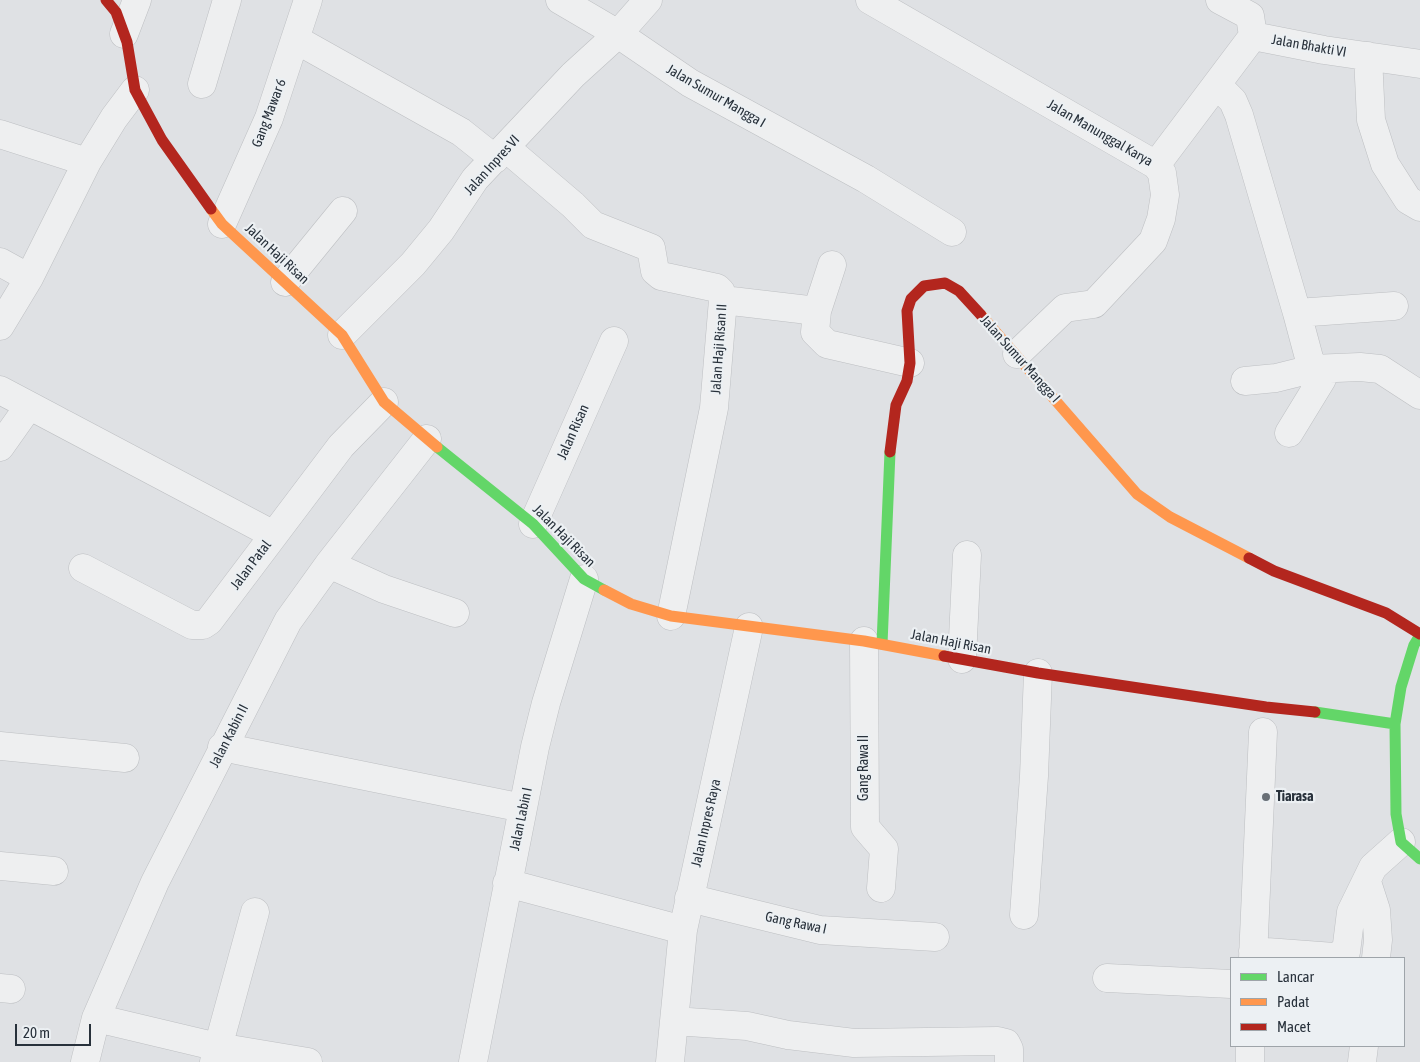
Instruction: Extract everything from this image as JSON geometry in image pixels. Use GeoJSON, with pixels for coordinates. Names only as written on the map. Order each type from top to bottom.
{"type":"FeatureCollection","features":[{"type":"Feature","properties":{"kind":"street","name":"Jalan Haji Risan"},"geometry":{"type":"LineString","coordinates":[[106,0],[116,12],[124,34],[135,90],[162,140],[222,224],[342,335],[384,402],[533,524],[553,542],[584,579],[632,604],[671,616],[873,642],[1038,673],[1266,706],[1341,714],[1396,724]]}},
{"type":"Feature","properties":{"kind":"street"},"geometry":{"type":"LineString","coordinates":[[124,34],[137,0]]}},
{"type":"Feature","properties":{"kind":"street"},"geometry":{"type":"LineString","coordinates":[[202,84],[227,0]]}},
{"type":"Feature","properties":{"kind":"street","name":"Gang Mawar 6"},"geometry":{"type":"LineString","coordinates":[[222,224],[269,118],[308,0]]}},
{"type":"Feature","properties":{"kind":"street","name":"Jalan Sumur Mangga I"},"geometry":{"type":"LineString","coordinates":[[560,0],[618,34],[690,83],[866,179],[952,232]]}},
{"type":"Feature","properties":{"kind":"street","name":"Jalan Inpres VI"},"geometry":{"type":"LineString","coordinates":[[342,335],[413,264],[441,230],[475,179],[573,74],[618,34],[648,0]]}},
{"type":"Feature","properties":{"kind":"street","name":"Jalan Manunggal Karya"},"geometry":{"type":"LineString","coordinates":[[870,0],[1156,164],[1162,174],[1165,195],[1161,219],[1153,241],[1094,304],[1065,308],[1017,354]]}},
{"type":"Feature","properties":{"kind":"street","name":"Jalan Bhakti VI"},"geometry":{"type":"LineString","coordinates":[[1220,0],[1324,50],[1420,64]]}},
{"type":"Feature","properties":{"kind":"street"},"geometry":{"type":"LineString","coordinates":[[1156,164],[1214,89],[1252,17]]}},
{"type":"Feature","properties":{"kind":"street"},"geometry":{"type":"LineString","coordinates":[[295,39],[500,153]]}},
{"type":"Feature","properties":{"kind":"street"},"geometry":{"type":"LineString","coordinates":[[1368,56],[1371,120],[1385,164],[1408,200],[1420,207]]}},
{"type":"Feature","properties":{"kind":"street"},"geometry":{"type":"LineString","coordinates":[[1214,89],[1225,93],[1233,101],[1312,369],[1322,379],[1289,433]]}},
{"type":"Feature","properties":{"kind":"street"},"geometry":{"type":"LineString","coordinates":[[0,326],[29,278],[87,162],[114,118],[135,90]]}},
{"type":"Feature","properties":{"kind":"street"},"geometry":{"type":"LineString","coordinates":[[0,134],[87,162]]}},
{"type":"Feature","properties":{"kind":"street","name":"Jalan Haji Risan II"},"geometry":{"type":"LineString","coordinates":[[500,153],[573,205],[593,225],[651,248],[655,271],[661,276],[717,288],[721,292],[723,300],[714,408],[671,616]]}},
{"type":"Feature","properties":{"kind":"street"},"geometry":{"type":"LineString","coordinates":[[284,282],[343,211]]}},
{"type":"Feature","properties":{"kind":"street"},"geometry":{"type":"LineString","coordinates":[[0,262],[29,278]]}},
{"type":"Feature","properties":{"kind":"street"},"geometry":{"type":"LineString","coordinates":[[832,265],[817,311],[815,332],[827,344],[910,363]]}},
{"type":"Feature","properties":{"kind":"street","name":"Jalan Sumur Mangga I"},"geometry":{"type":"LineString","coordinates":[[873,642],[896,405],[907,381],[910,363],[907,311],[911,299],[924,286],[945,283],[959,291],[1017,354],[1137,494],[1170,517],[1274,571],[1386,613],[1420,634]]}},
{"type":"Feature","properties":{"kind":"street"},"geometry":{"type":"LineString","coordinates":[[723,300],[817,311]]}},
{"type":"Feature","properties":{"kind":"street"},"geometry":{"type":"LineString","coordinates":[[1297,313],[1394,306]]}},
{"type":"Feature","properties":{"kind":"street","name":"Jalan Risan"},"geometry":{"type":"LineString","coordinates":[[533,524],[614,341]]}},
{"type":"Feature","properties":{"kind":"street"},"geometry":{"type":"LineString","coordinates":[[1245,381],[1276,378],[1312,369],[1360,367],[1380,369],[1420,395]]}},
{"type":"Feature","properties":{"kind":"street"},"geometry":{"type":"LineString","coordinates":[[0,390],[274,535]]}},
{"type":"Feature","properties":{"kind":"street","name":"Jalan Patal"},"geometry":{"type":"LineString","coordinates":[[83,568],[192,625],[203,625],[209,621],[341,446],[384,402]]}},
{"type":"Feature","properties":{"kind":"street"},"geometry":{"type":"LineString","coordinates":[[0,447],[30,406]]}},
{"type":"Feature","properties":{"kind":"street","name":"Jalan Kabin II"},"geometry":{"type":"LineString","coordinates":[[85,1062],[96,1018],[155,882],[222,747],[288,621],[329,564],[427,439]]}},
{"type":"Feature","properties":{"kind":"street"},"geometry":{"type":"LineString","coordinates":[[962,659],[967,555]]}},
{"type":"Feature","properties":{"kind":"street"},"geometry":{"type":"LineString","coordinates":[[329,564],[384,589],[455,613]]}},
{"type":"Feature","properties":{"kind":"street","name":"Jalan Labin I"},"geometry":{"type":"LineString","coordinates":[[472,1062],[507,883],[546,703],[584,579]]}},
{"type":"Feature","properties":{"kind":"street","name":"Jalan Inpres Raya"},"geometry":{"type":"LineString","coordinates":[[670,1062],[683,930],[750,627]]}},
{"type":"Feature","properties":{"kind":"street"},"geometry":{"type":"LineString","coordinates":[[1264,732],[1253,955],[1334,957],[1346,952],[1351,912],[1373,867],[1411,850],[1396,814],[1396,724],[1405,668],[1420,634]]}},
{"type":"Feature","properties":{"kind":"street","name":"Gang Rawa II"},"geometry":{"type":"LineString","coordinates":[[873,642],[864,827],[884,849],[882,888]]}},
{"type":"Feature","properties":{"kind":"street"},"geometry":{"type":"LineString","coordinates":[[1024,914],[1034,776],[1038,673]]}},
{"type":"Feature","properties":{"kind":"street"},"geometry":{"type":"LineString","coordinates":[[0,746],[126,758]]}},
{"type":"Feature","properties":{"kind":"street"},"geometry":{"type":"LineString","coordinates":[[222,747],[523,808]]}},
{"type":"Feature","properties":{"kind":"street"},"geometry":{"type":"LineString","coordinates":[[0,866],[54,871]]}},
{"type":"Feature","properties":{"kind":"street"},"geometry":{"type":"LineString","coordinates":[[1367,882],[1376,910],[1378,940],[1376,957]]}},
{"type":"Feature","properties":{"kind":"street"},"geometry":{"type":"LineString","coordinates":[[507,883],[683,930]]}},
{"type":"Feature","properties":{"kind":"street","name":"Gang Rawa I"},"geometry":{"type":"LineString","coordinates":[[689,898],[820,930],[935,936]]}},
{"type":"Feature","properties":{"kind":"street"},"geometry":{"type":"LineString","coordinates":[[216,1055],[255,912]]}},
{"type":"Feature","properties":{"kind":"street"},"geometry":{"type":"LineString","coordinates":[[1107,978],[1230,984]]}},
{"type":"Feature","properties":{"kind":"street"},"geometry":{"type":"LineString","coordinates":[[96,1018],[216,1055],[308,1062]]}},
{"type":"Feature","properties":{"kind":"street"},"geometry":{"type":"LineString","coordinates":[[674,1021],[746,1026],[854,1053],[998,1041],[1006,1043],[1009,1062]]}},
{"type":"Feature","properties":{"kind":"street"},"geometry":{"type":"LineString","coordinates":[[1250,1047],[1250,1062]]}},
{"type":"Feature","properties":{"kind":"street"},"geometry":{"type":"LineString","coordinates":[[1362,1062],[1364,1047]]}},
{"type":"Feature","properties":{"kind":"traffic: fast"},"geometry":{"type":"LineString","coordinates":[[437,447],[533,524],[584,579],[604,590]]}},
{"type":"Feature","properties":{"kind":"traffic: fast"},"geometry":{"type":"LineString","coordinates":[[882,644],[890,452]]}},
{"type":"Feature","properties":{"kind":"traffic: fast"},"geometry":{"type":"LineString","coordinates":[[1420,635],[1414,645],[1401,687],[1395,724],[1396,814],[1401,842],[1420,859]]}},
{"type":"Feature","properties":{"kind":"traffic: fast"},"geometry":{"type":"LineString","coordinates":[[1315,712],[1395,724]]}},
{"type":"Feature","properties":{"kind":"traffic: slow"},"geometry":{"type":"LineString","coordinates":[[211,209],[222,224],[342,335],[384,402],[437,447]]}},
{"type":"Feature","properties":{"kind":"traffic: slow"},"geometry":{"type":"LineString","coordinates":[[981,315],[1137,494],[1170,517],[1249,558]]}},
{"type":"Feature","properties":{"kind":"traffic: slow"},"geometry":{"type":"LineString","coordinates":[[604,590],[631,604],[671,616],[864,641],[944,656]]}},
{"type":"Feature","properties":{"kind":"traffic: jam"},"geometry":{"type":"LineString","coordinates":[[106,0],[116,12],[127,42],[135,90],[162,140],[211,209]]}},
{"type":"Feature","properties":{"kind":"traffic: jam"},"geometry":{"type":"LineString","coordinates":[[890,452],[896,405],[907,381],[910,363],[907,311],[911,299],[924,286],[945,283],[959,291],[981,315]]}},
{"type":"Feature","properties":{"kind":"traffic: jam"},"geometry":{"type":"LineString","coordinates":[[1249,558],[1274,571],[1386,613],[1420,634]]}},
{"type":"Feature","properties":{"kind":"traffic: jam"},"geometry":{"type":"LineString","coordinates":[[944,656],[1038,673],[1266,707],[1315,712]]}},
{"type":"Feature","properties":{"kind":"place","name":"Tiarasa"},"geometry":{"type":"Point","coordinates":[1266,797]}}]}
